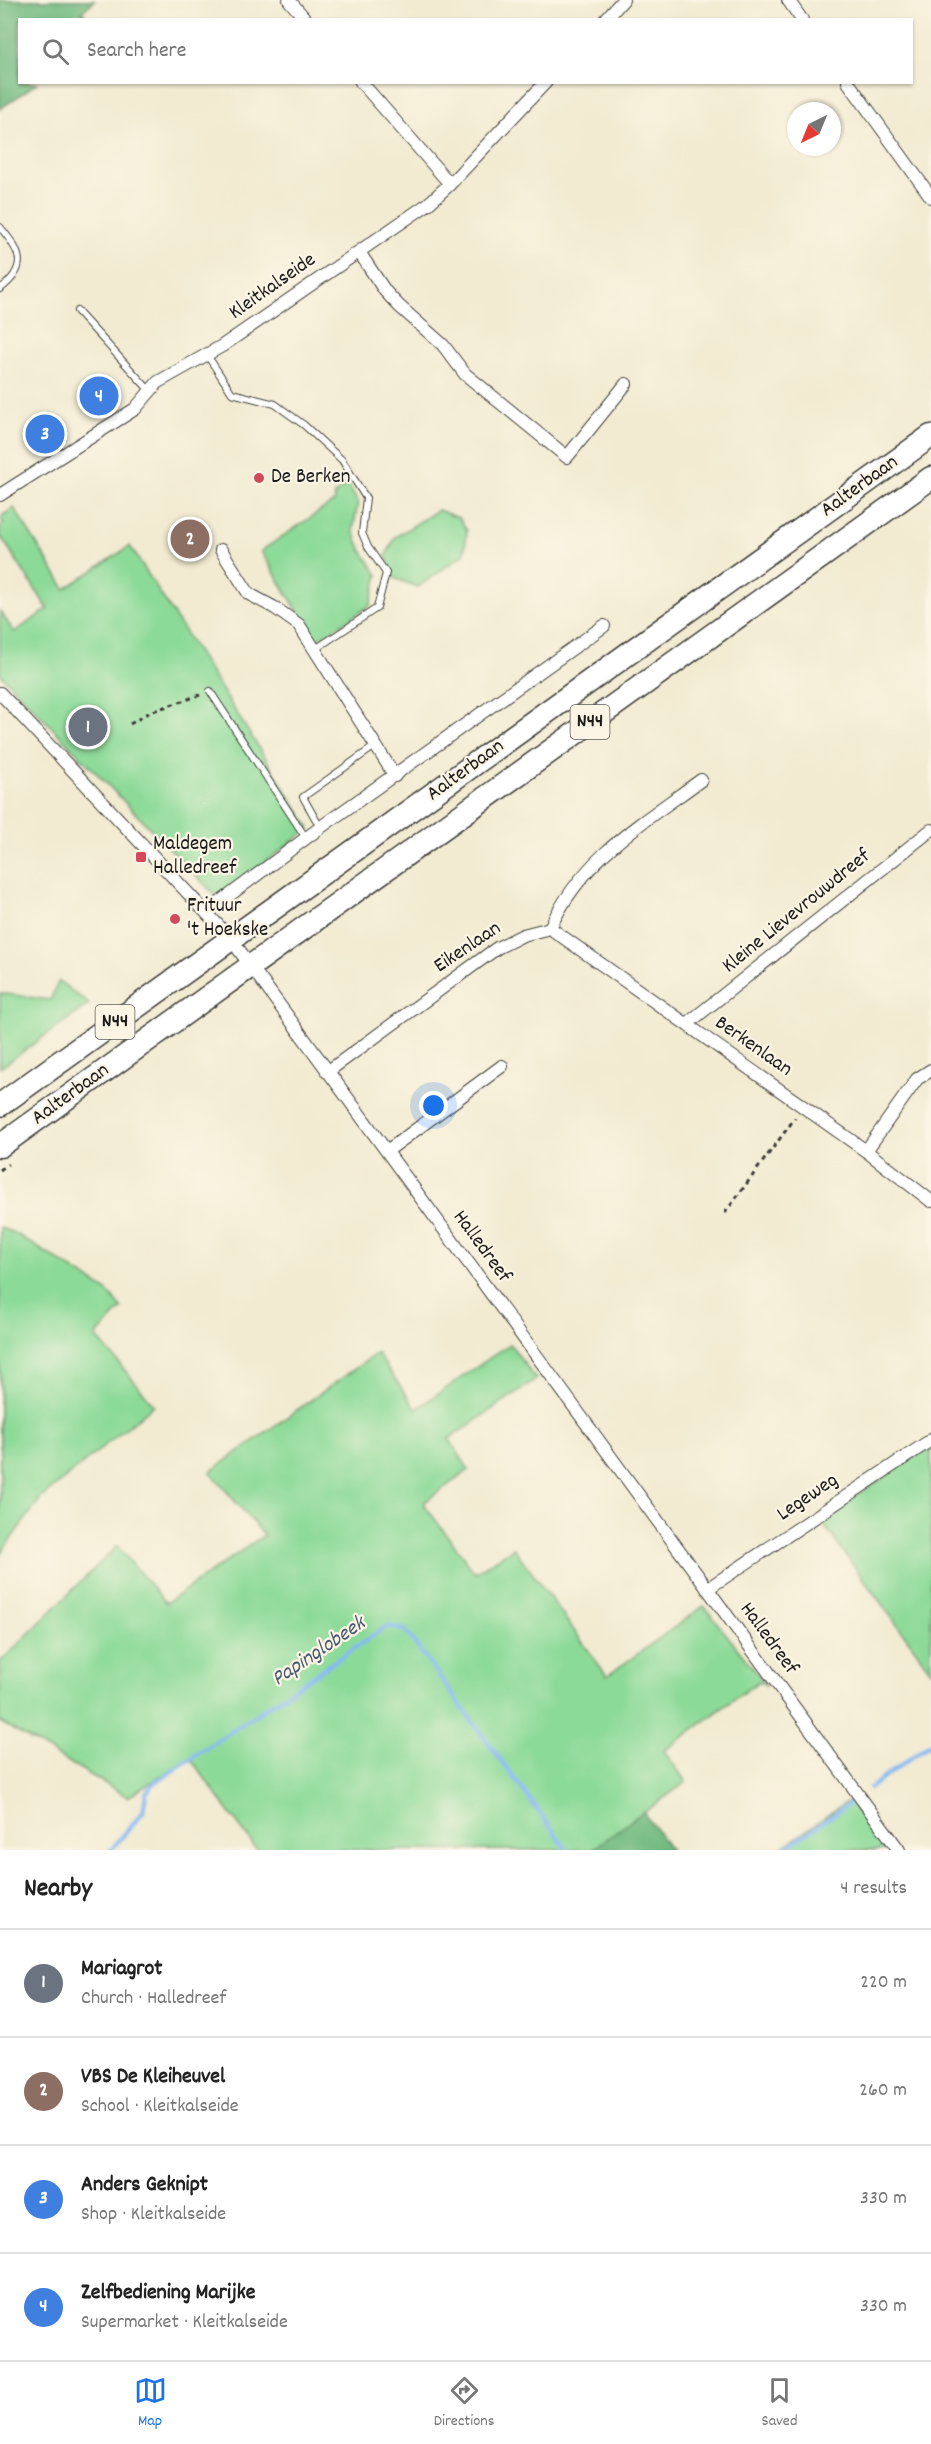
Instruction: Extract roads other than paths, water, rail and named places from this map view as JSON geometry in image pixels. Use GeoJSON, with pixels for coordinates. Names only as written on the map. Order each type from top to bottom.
{"type":"FeatureCollection","features":[{"type":"Feature","properties":{"kind":"highway","name":"Aalterbaan"},"geometry":{"type":"LineString","coordinates":[[0,1105],[931,436]]}},
{"type":"Feature","properties":{"kind":"highway","name":"Aalterbaan"},"geometry":{"type":"LineString","coordinates":[[0,1146],[931,478]]}},
{"type":"Feature","properties":{"kind":"street"},"geometry":{"type":"LineString","coordinates":[[289,0],[304,18]]}},
{"type":"Feature","properties":{"kind":"street"},"geometry":{"type":"LineString","coordinates":[[607,18],[623,0]]}},
{"type":"Feature","properties":{"kind":"street"},"geometry":{"type":"LineString","coordinates":[[788,0],[801,18]]}},
{"type":"Feature","properties":{"kind":"street"},"geometry":{"type":"LineString","coordinates":[[363,84],[450,184]]}},
{"type":"Feature","properties":{"kind":"street","name":"Kleitkalseide"},"geometry":{"type":"LineString","coordinates":[[0,495],[135,409],[159,382],[207,354],[429,204],[544,84]]}},
{"type":"Feature","properties":{"kind":"street"},"geometry":{"type":"LineString","coordinates":[[849,84],[931,197]]}},
{"type":"Feature","properties":{"kind":"street"},"geometry":{"type":"LineString","coordinates":[[359,252],[386,291],[399,306],[443,345],[465,375],[567,457],[626,384]]}},
{"type":"Feature","properties":{"kind":"street"},"geometry":{"type":"LineString","coordinates":[[221,550],[249,594],[275,608],[299,625],[395,776]]}},
{"type":"Feature","properties":{"kind":"street","name":"Aalterbaan"},"geometry":{"type":"LineString","coordinates":[[207,912],[321,827],[604,626]]}},
{"type":"Feature","properties":{"kind":"street","name":"Halledreef"},"geometry":{"type":"LineString","coordinates":[[0,693],[231,939],[899,1850]]}},
{"type":"Feature","properties":{"kind":"street"},"geometry":{"type":"LineString","coordinates":[[550,928],[558,910],[583,876],[611,846],[701,780]]}},
{"type":"Feature","properties":{"kind":"street","name":"Kleine Lievevrouwdreef"},"geometry":{"type":"LineString","coordinates":[[687,1024],[931,830]]}},
{"type":"Feature","properties":{"kind":"street","name":"Berkenlaan"},"geometry":{"type":"LineString","coordinates":[[550,928],[866,1151],[931,1202]]}},
{"type":"Feature","properties":{"kind":"street","name":"Eikenlaan"},"geometry":{"type":"LineString","coordinates":[[327,1072],[497,948],[523,935],[550,928]]}},
{"type":"Feature","properties":{"kind":"street"},"geometry":{"type":"LineString","coordinates":[[387,1151],[502,1066]]}},
{"type":"Feature","properties":{"kind":"street"},"geometry":{"type":"LineString","coordinates":[[866,1151],[917,1079],[931,1070]]}},
{"type":"Feature","properties":{"kind":"street","name":"Legeweg"},"geometry":{"type":"LineString","coordinates":[[706,1589],[931,1440]]}},
{"type":"Feature","properties":{"kind":"lane"},"geometry":{"type":"LineString","coordinates":[[0,227],[20,256],[19,269],[13,279],[0,289]]}},
{"type":"Feature","properties":{"kind":"lane"},"geometry":{"type":"LineString","coordinates":[[77,311],[151,392]]}},
{"type":"Feature","properties":{"kind":"lane"},"geometry":{"type":"LineString","coordinates":[[207,354],[232,393],[275,404],[304,425],[342,460],[366,498],[362,532],[368,548],[386,573],[377,608],[314,650]]}},
{"type":"Feature","properties":{"kind":"lane"},"geometry":{"type":"LineString","coordinates":[[210,691],[306,838]]}},
{"type":"Feature","properties":{"kind":"lane"},"geometry":{"type":"LineString","coordinates":[[321,827],[303,797],[375,746]]}},
{"type":"Feature","properties":{"kind":"waterway","name":"Papinglobeek"},"geometry":{"type":"LineString","coordinates":[[111,1850],[143,1812],[146,1793],[153,1784],[387,1626],[405,1630],[567,1850]]}},
{"type":"Feature","properties":{"kind":"waterway","name":"Papinglobeek"},"geometry":{"type":"LineString","coordinates":[[870,1788],[931,1743]]}},
{"type":"Feature","properties":{"kind":"waterway","name":"Papinglobeek"},"geometry":{"type":"LineString","coordinates":[[783,1850],[849,1804]]}},
{"type":"Feature","properties":{"kind":"place","name":"Zelfbediening Marijke"},"geometry":{"type":"Point","coordinates":[99,396]}},
{"type":"Feature","properties":{"kind":"place","name":"Anders Geknipt"},"geometry":{"type":"Point","coordinates":[45,434]}},
{"type":"Feature","properties":{"kind":"place","name":"De Berken"},"geometry":{"type":"Point","coordinates":[259,478]}},
{"type":"Feature","properties":{"kind":"place","name":"VBS De Kleiheuvel"},"geometry":{"type":"Point","coordinates":[190,539]}},
{"type":"Feature","properties":{"kind":"place","name":"Mariagrot"},"geometry":{"type":"Point","coordinates":[88,727]}},
{"type":"Feature","properties":{"kind":"place","name":"Maldegem Halledreef"},"geometry":{"type":"Point","coordinates":[141,857]}},
{"type":"Feature","properties":{"kind":"place","name":"Frituur 't Hoekske"},"geometry":{"type":"Point","coordinates":[175,919]}}]}
